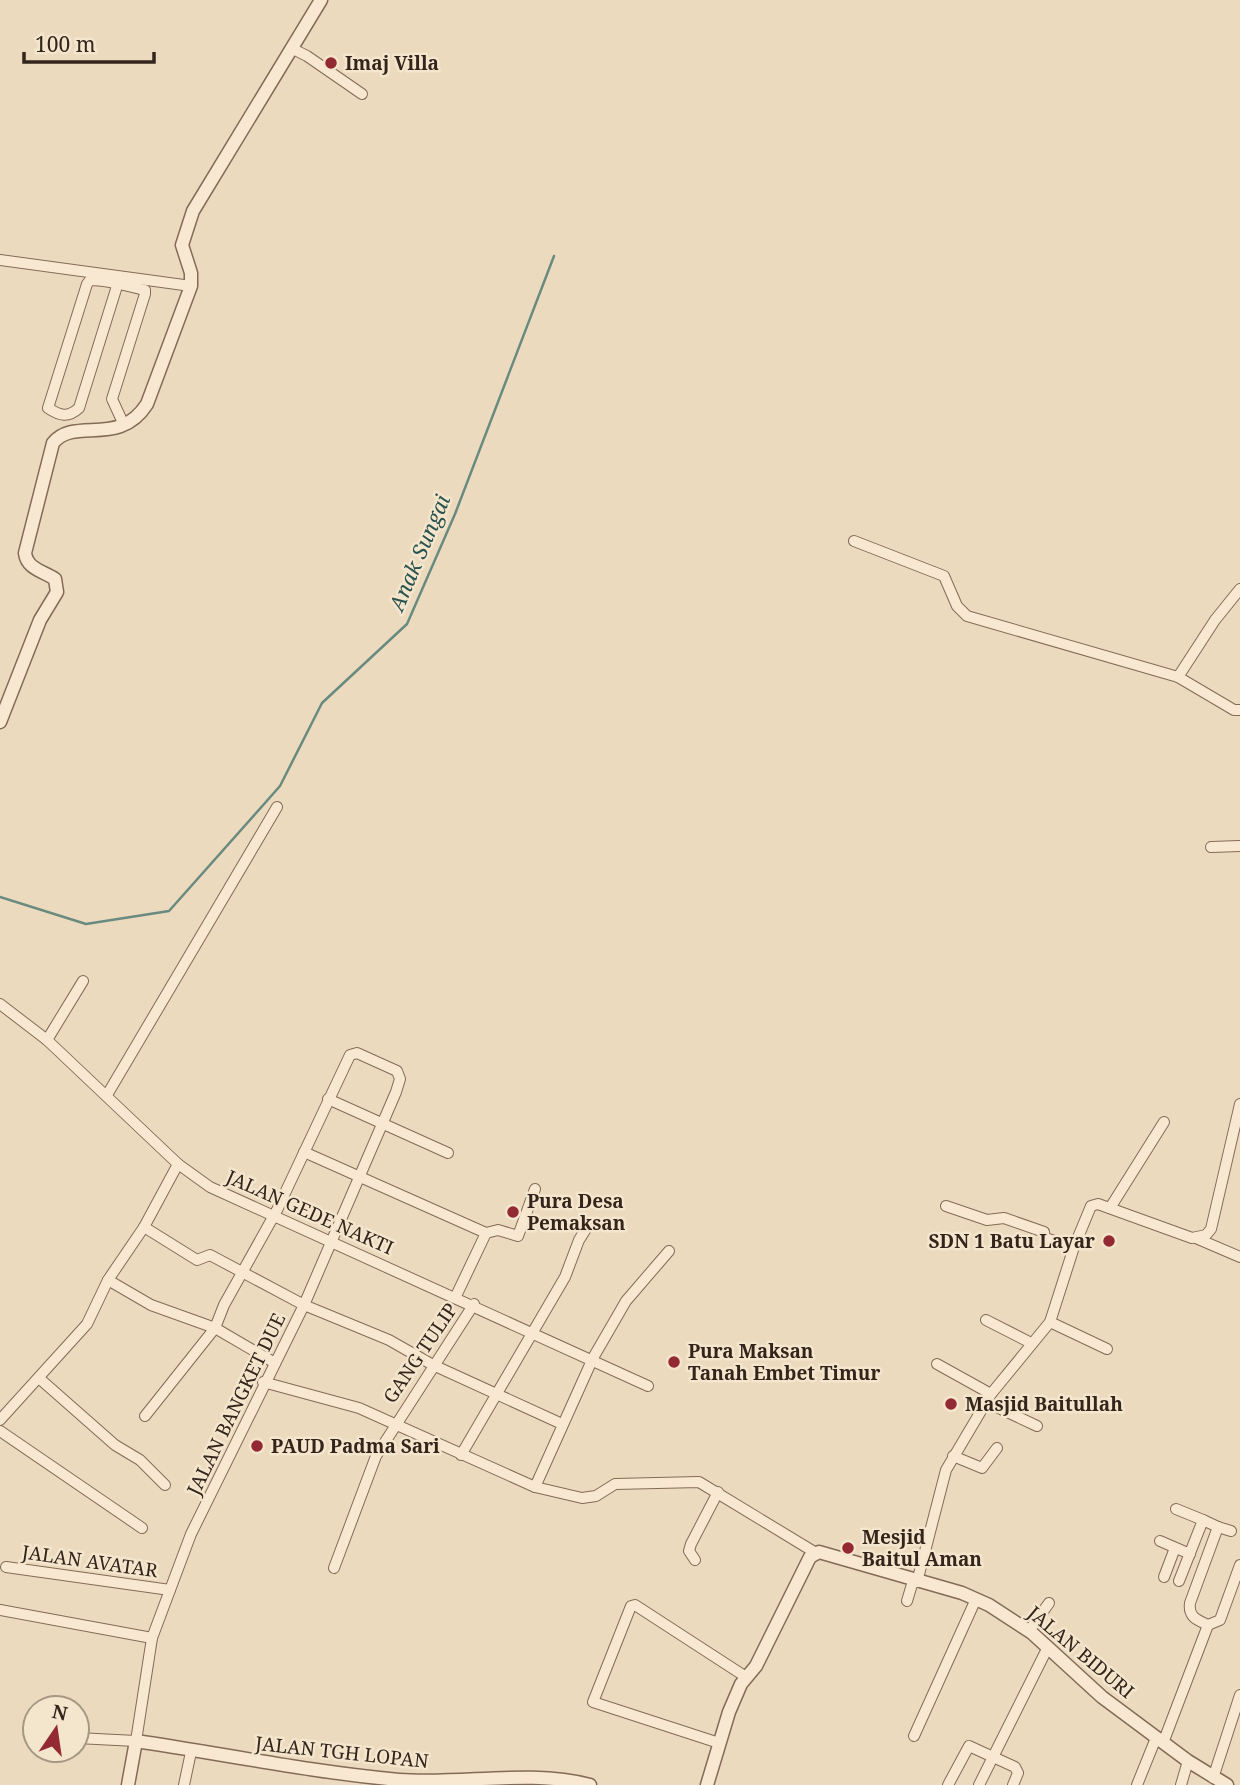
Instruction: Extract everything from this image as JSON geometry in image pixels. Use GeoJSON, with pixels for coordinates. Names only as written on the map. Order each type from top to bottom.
{"type":"FeatureCollection","features":[{"type":"Feature","properties":{"kind":"street"},"geometry":{"type":"LineString","coordinates":[[0,722],[40,620],[57,592],[55,579],[33,567],[27,561],[25,553],[53,443],[65,433],[124,425],[135,418],[147,404],[191,286],[191,273],[182,245],[193,211],[321,0]]}},
{"type":"Feature","properties":{"kind":"street"},"geometry":{"type":"LineString","coordinates":[[290,48],[307,56],[362,94]]}},
{"type":"Feature","properties":{"kind":"street"},"geometry":{"type":"LineString","coordinates":[[0,260],[191,286]]}},
{"type":"Feature","properties":{"kind":"street"},"geometry":{"type":"LineString","coordinates":[[117,286],[79,408],[72,415],[60,416],[48,408],[90,280],[145,290],[112,399],[124,425]]}},
{"type":"Feature","properties":{"kind":"street"},"geometry":{"type":"LineString","coordinates":[[854,541],[944,576],[959,609],[967,616],[1178,677],[1234,710],[1240,710]]}},
{"type":"Feature","properties":{"kind":"street"},"geometry":{"type":"LineString","coordinates":[[1178,677],[1215,620],[1238,592]]}},
{"type":"Feature","properties":{"kind":"street"},"geometry":{"type":"LineString","coordinates":[[1238,592],[1240,608]]}},
{"type":"Feature","properties":{"kind":"street"},"geometry":{"type":"LineString","coordinates":[[107,1095],[276,807]]}},
{"type":"Feature","properties":{"kind":"street"},"geometry":{"type":"LineString","coordinates":[[1211,847],[1240,846]]}},
{"type":"Feature","properties":{"kind":"street"},"geometry":{"type":"LineString","coordinates":[[47,1040],[83,981]]}},
{"type":"Feature","properties":{"kind":"street","name":"JALAN GEDE NAKTI"},"geometry":{"type":"LineString","coordinates":[[0,1004],[47,1040],[178,1164],[210,1186],[593,1358],[649,1386]]}},
{"type":"Feature","properties":{"kind":"street","name":"JALAN BANGKET DUE"},"geometry":{"type":"LineString","coordinates":[[136,1741],[152,1638],[191,1534],[263,1382],[304,1305],[361,1177],[400,1079],[397,1071],[359,1053],[350,1055],[328,1099]]}},
{"type":"Feature","properties":{"kind":"street"},"geometry":{"type":"LineString","coordinates":[[145,1416],[215,1328],[274,1217],[328,1099],[448,1153]]}},
{"type":"Feature","properties":{"kind":"street"},"geometry":{"type":"LineString","coordinates":[[1197,1239],[1211,1229],[1240,1104]]}},
{"type":"Feature","properties":{"kind":"street"},"geometry":{"type":"LineString","coordinates":[[1110,1208],[1164,1122]]}},
{"type":"Feature","properties":{"kind":"street"},"geometry":{"type":"LineString","coordinates":[[304,1152],[486,1233],[498,1230],[518,1236],[534,1189]]}},
{"type":"Feature","properties":{"kind":"street"},"geometry":{"type":"LineString","coordinates":[[0,1420],[79,1334],[108,1280],[144,1227],[178,1164]]}},
{"type":"Feature","properties":{"kind":"street"},"geometry":{"type":"LineString","coordinates":[[907,1601],[915,1582],[943,1478],[953,1456],[989,1398],[1050,1322],[1073,1247],[1091,1206],[1098,1204],[1110,1208],[1240,1257]]}},
{"type":"Feature","properties":{"kind":"street"},"geometry":{"type":"LineString","coordinates":[[946,1206],[987,1220],[1004,1218],[1044,1232],[1045,1238],[1073,1247]]}},
{"type":"Feature","properties":{"kind":"street"},"geometry":{"type":"LineString","coordinates":[[461,1455],[565,1277],[579,1240],[589,1224]]}},
{"type":"Feature","properties":{"kind":"street"},"geometry":{"type":"LineString","coordinates":[[144,1227],[197,1260],[209,1255],[304,1305],[389,1340],[433,1365],[562,1424]]}},
{"type":"Feature","properties":{"kind":"street"},"geometry":{"type":"LineString","coordinates":[[456,1296],[486,1233]]}},
{"type":"Feature","properties":{"kind":"street"},"geometry":{"type":"LineString","coordinates":[[535,1487],[593,1358],[626,1301],[669,1251]]}},
{"type":"Feature","properties":{"kind":"street"},"geometry":{"type":"LineString","coordinates":[[108,1280],[151,1305],[215,1328],[275,1363]]}},
{"type":"Feature","properties":{"kind":"street","name":"GANG TULIP"},"geometry":{"type":"LineString","coordinates":[[334,1568],[376,1456],[395,1422],[474,1304]]}},
{"type":"Feature","properties":{"kind":"street"},"geometry":{"type":"LineString","coordinates":[[986,1320],[1031,1343]]}},
{"type":"Feature","properties":{"kind":"street"},"geometry":{"type":"LineString","coordinates":[[1050,1322],[1107,1349]]}},
{"type":"Feature","properties":{"kind":"street"},"geometry":{"type":"LineString","coordinates":[[937,1364],[1037,1426]]}},
{"type":"Feature","properties":{"kind":"street"},"geometry":{"type":"LineString","coordinates":[[40,1379],[115,1445],[140,1460],[165,1485]]}},
{"type":"Feature","properties":{"kind":"street"},"geometry":{"type":"LineString","coordinates":[[263,1382],[331,1398],[395,1422],[461,1455],[535,1487],[582,1498],[596,1496],[615,1485],[694,1482],[718,1492],[816,1552],[810,1558],[756,1666],[746,1677],[729,1712],[707,1785]]}},
{"type":"Feature","properties":{"kind":"street"},"geometry":{"type":"LineString","coordinates":[[0,1431],[142,1528]]}},
{"type":"Feature","properties":{"kind":"street"},"geometry":{"type":"LineString","coordinates":[[953,1456],[982,1468],[996,1448]]}},
{"type":"Feature","properties":{"kind":"street"},"geometry":{"type":"LineString","coordinates":[[695,1560],[690,1551],[691,1544],[718,1492]]}},
{"type":"Feature","properties":{"kind":"street"},"geometry":{"type":"LineString","coordinates":[[1176,1509],[1231,1531]]}},
{"type":"Feature","properties":{"kind":"street"},"geometry":{"type":"LineString","coordinates":[[1179,1581],[1203,1520]]}},
{"type":"Feature","properties":{"kind":"street"},"geometry":{"type":"LineString","coordinates":[[1208,1625],[1196,1620],[1190,1608],[1218,1527]]}},
{"type":"Feature","properties":{"kind":"street"},"geometry":{"type":"LineString","coordinates":[[1160,1541],[1190,1554]]}},
{"type":"Feature","properties":{"kind":"street"},"geometry":{"type":"LineString","coordinates":[[1164,1577],[1175,1548]]}},
{"type":"Feature","properties":{"kind":"street","name":"JALAN BIDURI"},"geometry":{"type":"LineString","coordinates":[[816,1552],[976,1599],[1029,1631],[1091,1689],[1188,1761],[1227,1785]]}},
{"type":"Feature","properties":{"kind":"street"},"geometry":{"type":"LineString","coordinates":[[1137,1785],[1160,1740],[1208,1625],[1220,1620],[1237,1587],[1240,1565]]}},
{"type":"Feature","properties":{"kind":"street","name":"JALAN AVATAR"},"geometry":{"type":"LineString","coordinates":[[6,1567],[170,1590]]}},
{"type":"Feature","properties":{"kind":"street"},"geometry":{"type":"LineString","coordinates":[[914,1736],[976,1599]]}},
{"type":"Feature","properties":{"kind":"street"},"geometry":{"type":"LineString","coordinates":[[1029,1631],[1049,1603]]}},
{"type":"Feature","properties":{"kind":"street"},"geometry":{"type":"LineString","coordinates":[[719,1743],[593,1702],[631,1606],[635,1605],[746,1677]]}},
{"type":"Feature","properties":{"kind":"street"},"geometry":{"type":"LineString","coordinates":[[0,1610],[152,1638]]}},
{"type":"Feature","properties":{"kind":"street"},"geometry":{"type":"LineString","coordinates":[[979,1785],[1047,1649]]}},
{"type":"Feature","properties":{"kind":"street"},"geometry":{"type":"LineString","coordinates":[[1213,1778],[1240,1695]]}},
{"type":"Feature","properties":{"kind":"street"},"geometry":{"type":"LineString","coordinates":[[91,1739],[136,1741],[128,1785]]}},
{"type":"Feature","properties":{"kind":"street","name":"JALAN TGH LOPAN"},"geometry":{"type":"LineString","coordinates":[[136,1741],[191,1752],[398,1779],[443,1782],[560,1779],[590,1785]]}},
{"type":"Feature","properties":{"kind":"street"},"geometry":{"type":"LineString","coordinates":[[948,1785],[967,1746],[992,1755],[1017,1770],[1013,1785]]}},
{"type":"Feature","properties":{"kind":"street"},"geometry":{"type":"LineString","coordinates":[[184,1785],[191,1752]]}},
{"type":"Feature","properties":{"kind":"street"},"geometry":{"type":"LineString","coordinates":[[1181,1785],[1188,1761]]}},
{"type":"Feature","properties":{"kind":"waterway","name":"Anak Sungai"},"geometry":{"type":"LineString","coordinates":[[0,897],[86,924],[169,911],[280,786],[322,703],[407,624],[455,514],[554,256]]}},
{"type":"Feature","properties":{"kind":"place","name":"Imaj Villa"},"geometry":{"type":"Point","coordinates":[331,63]}},
{"type":"Feature","properties":{"kind":"place","name":"Pura Desa Pemaksan"},"geometry":{"type":"Point","coordinates":[513,1212]}},
{"type":"Feature","properties":{"kind":"place","name":"SDN 1 Batu Layar"},"geometry":{"type":"Point","coordinates":[1109,1241]}},
{"type":"Feature","properties":{"kind":"place","name":"Pura Maksan Tanah Embet Timur"},"geometry":{"type":"Point","coordinates":[674,1362]}},
{"type":"Feature","properties":{"kind":"place","name":"Masjid Baitullah"},"geometry":{"type":"Point","coordinates":[951,1404]}},
{"type":"Feature","properties":{"kind":"place","name":"PAUD Padma Sari"},"geometry":{"type":"Point","coordinates":[257,1446]}},
{"type":"Feature","properties":{"kind":"place","name":"Mesjid Baitul Aman"},"geometry":{"type":"Point","coordinates":[848,1548]}}]}
